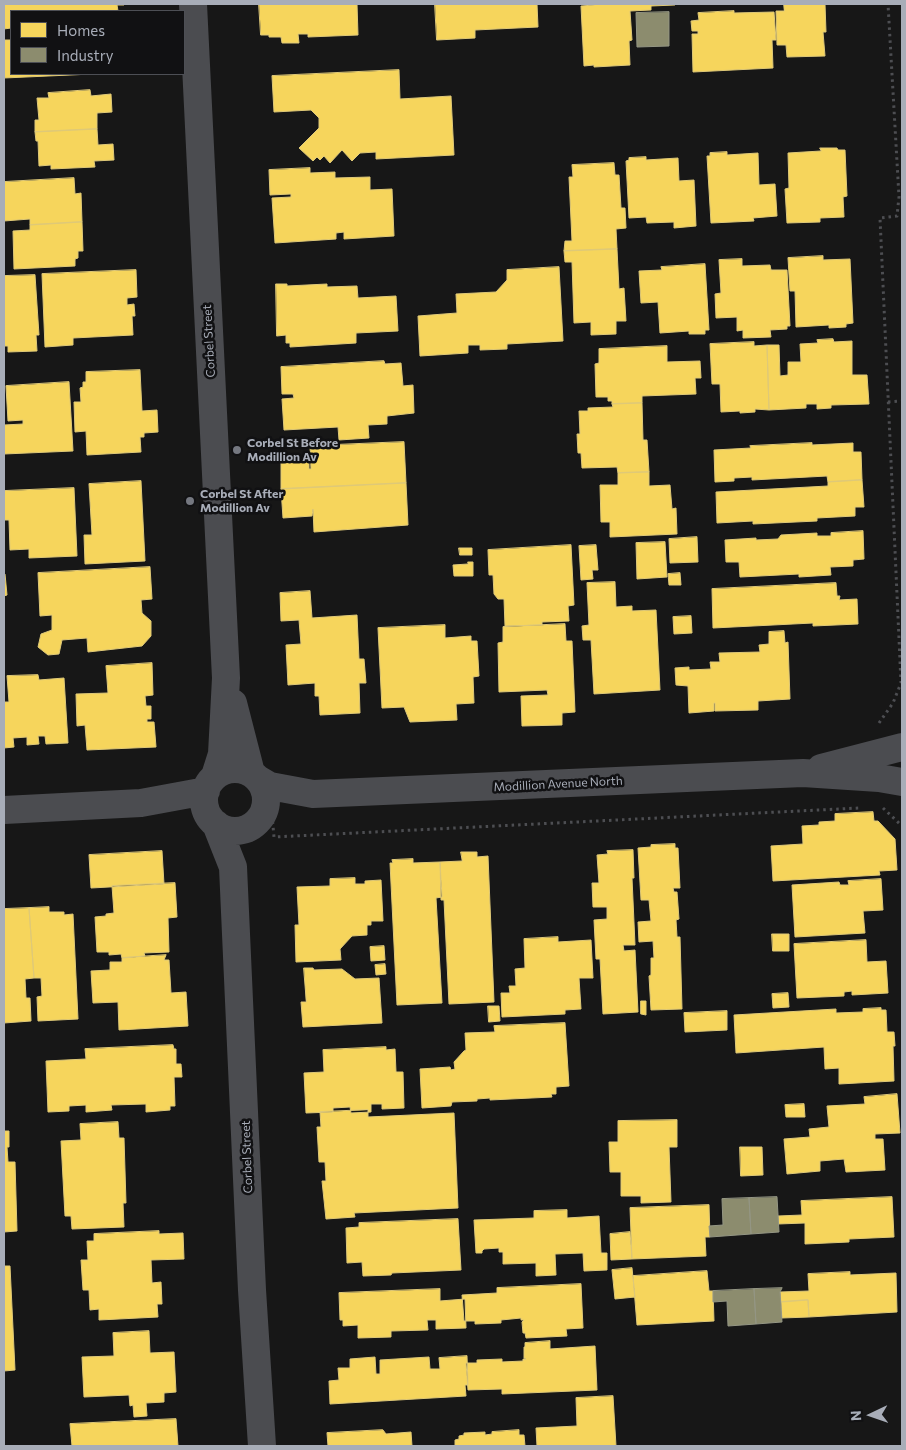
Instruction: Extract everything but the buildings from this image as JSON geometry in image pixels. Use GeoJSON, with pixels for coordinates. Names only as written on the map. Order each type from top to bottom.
{"type":"FeatureCollection","features":[{"type":"Feature","properties":{"kind":"street","name":"Corbel Street"},"geometry":{"type":"LineString","coordinates":[[193,4],[226,678],[222,754],[212,802],[233,867],[252,1290],[262,1446]]}},
{"type":"Feature","properties":{"kind":"street","name":"Corbel Street"},"geometry":{"type":"LineString","coordinates":[[226,678],[254,776]]}},
{"type":"Feature","properties":{"kind":"street","name":"Modillion Avenue North"},"geometry":{"type":"LineString","coordinates":[[803,773],[902,746]]}},
{"type":"Feature","properties":{"kind":"street"},"geometry":{"type":"LineString","coordinates":[[212,802],[232,769],[242,770],[254,776],[264,787],[266,806],[263,815],[233,867]]}},
{"type":"Feature","properties":{"kind":"street","name":"Modillion Avenue North"},"geometry":{"type":"LineString","coordinates":[[254,776],[270,786],[313,794],[803,773],[878,778],[902,782]]}},
{"type":"Feature","properties":{"kind":"street","name":"Modillion Avenue North"},"geometry":{"type":"LineString","coordinates":[[263,815],[313,794]]}},
{"type":"Feature","properties":{"kind":"street"},"geometry":{"type":"LineString","coordinates":[[4,810],[141,803],[212,802]]}},
{"type":"Feature","properties":{"kind":"street"},"geometry":{"type":"LineString","coordinates":[[212,802],[226,829],[236,831],[247,828],[263,815]]}},
{"type":"Feature","properties":{"kind":"path"},"geometry":{"type":"LineString","coordinates":[[878,726],[880,719],[893,703],[900,682],[880,218],[897,216],[899,197],[888,4]]}},
{"type":"Feature","properties":{"kind":"path"},"geometry":{"type":"LineString","coordinates":[[888,402],[902,401]]}},
{"type":"Feature","properties":{"kind":"path"},"geometry":{"type":"LineString","coordinates":[[263,815],[274,837],[863,808]]}},
{"type":"Feature","properties":{"kind":"place","name":"Corbel St Before Modillion Av"},"geometry":{"type":"Point","coordinates":[237,450]}},
{"type":"Feature","properties":{"kind":"place","name":"Corbel St After Modillion Av"},"geometry":{"type":"Point","coordinates":[190,501]}}]}
